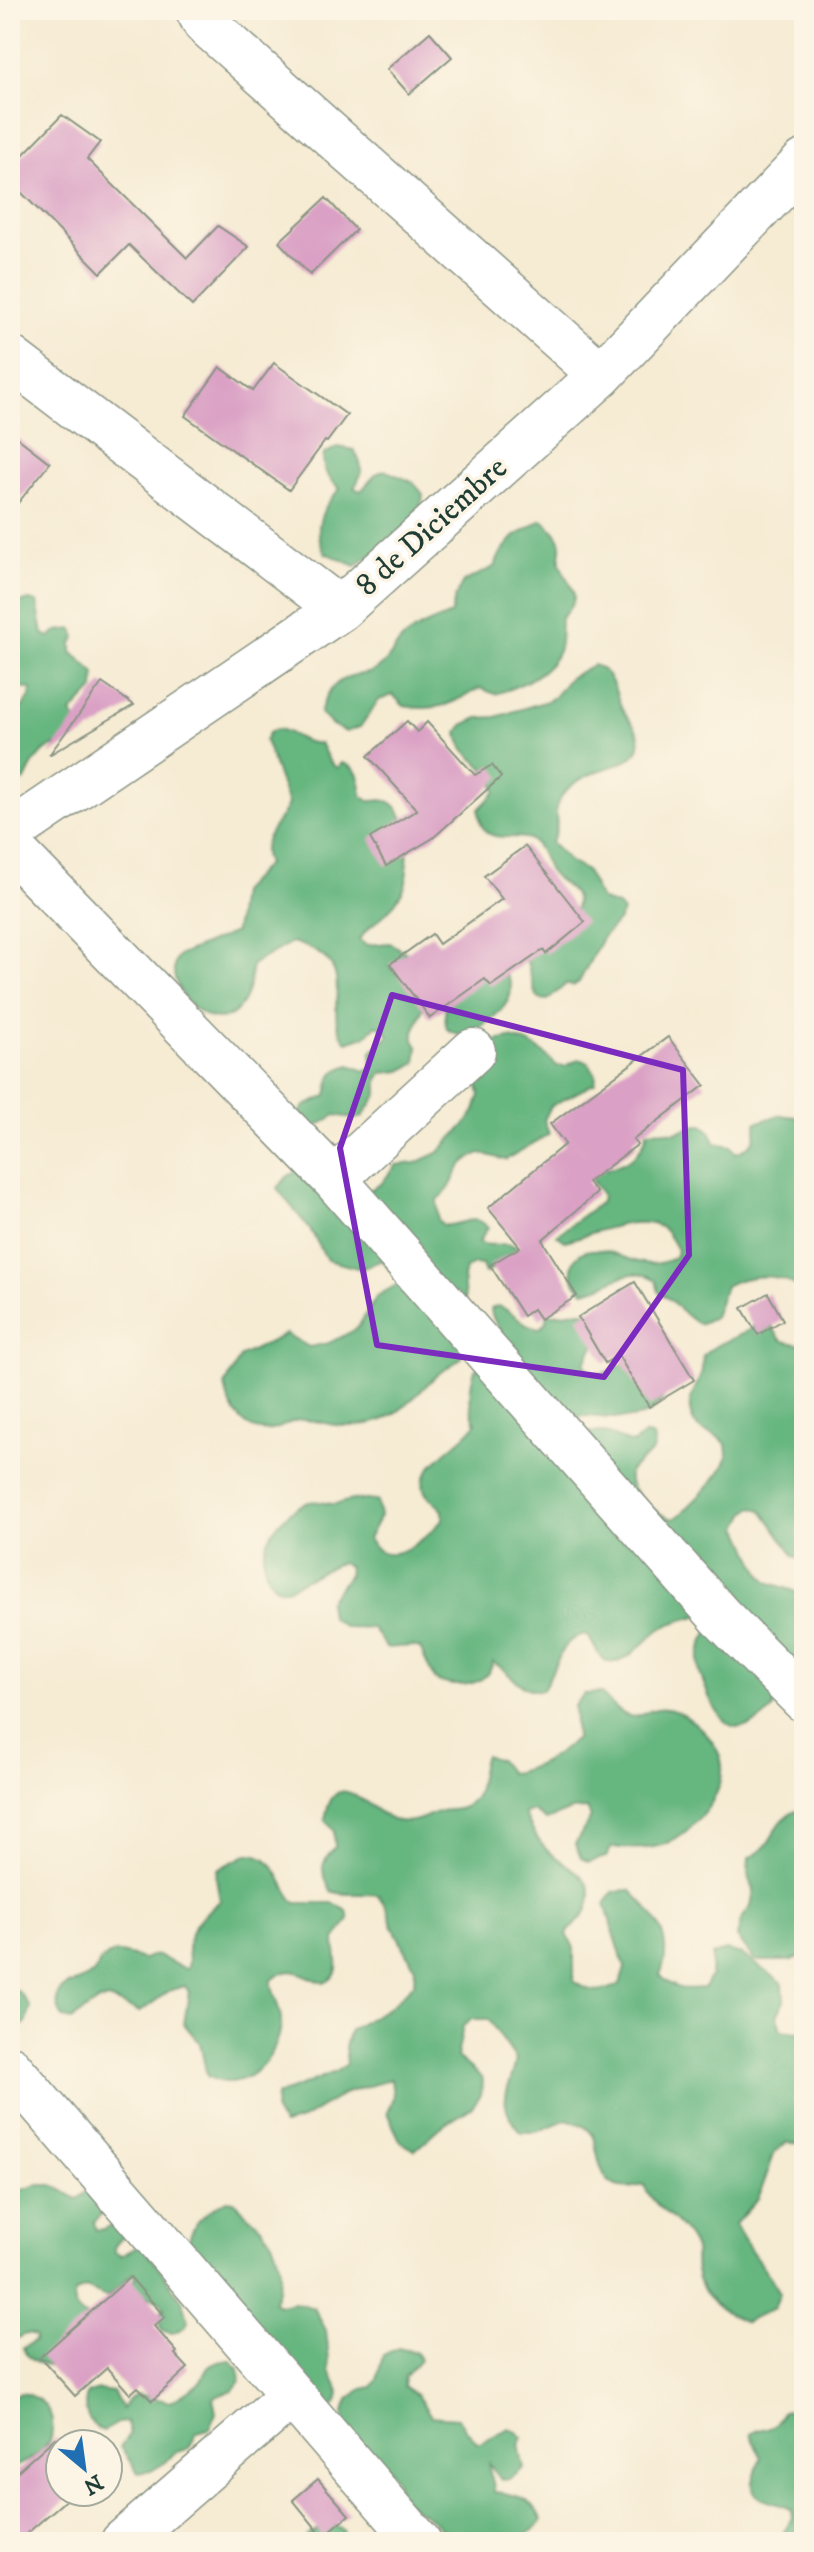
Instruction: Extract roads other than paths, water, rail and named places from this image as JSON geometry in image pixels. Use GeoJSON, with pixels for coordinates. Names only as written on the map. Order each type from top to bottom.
{"type":"FeatureCollection","features":[{"type":"Feature","properties":{"kind":"street"},"geometry":{"type":"LineString","coordinates":[[198,10],[205,23],[601,375]]}},
{"type":"Feature","properties":{"kind":"street","name":"8 de Diciembre"},"geometry":{"type":"LineString","coordinates":[[10,833],[340,609],[601,375],[804,162]]}},
{"type":"Feature","properties":{"kind":"street"},"geometry":{"type":"LineString","coordinates":[[10,358],[340,609]]}},
{"type":"Feature","properties":{"kind":"street"},"geometry":{"type":"LineString","coordinates":[[10,847],[334,1179],[720,1616],[804,1700]]}},
{"type":"Feature","properties":{"kind":"street"},"geometry":{"type":"LineString","coordinates":[[334,1179],[473,1051]]}},
{"type":"Feature","properties":{"kind":"street"},"geometry":{"type":"LineString","coordinates":[[10,2068],[419,2542]]}},
{"type":"Feature","properties":{"kind":"street"},"geometry":{"type":"LineString","coordinates":[[123,2542],[291,2396]]}}]}
